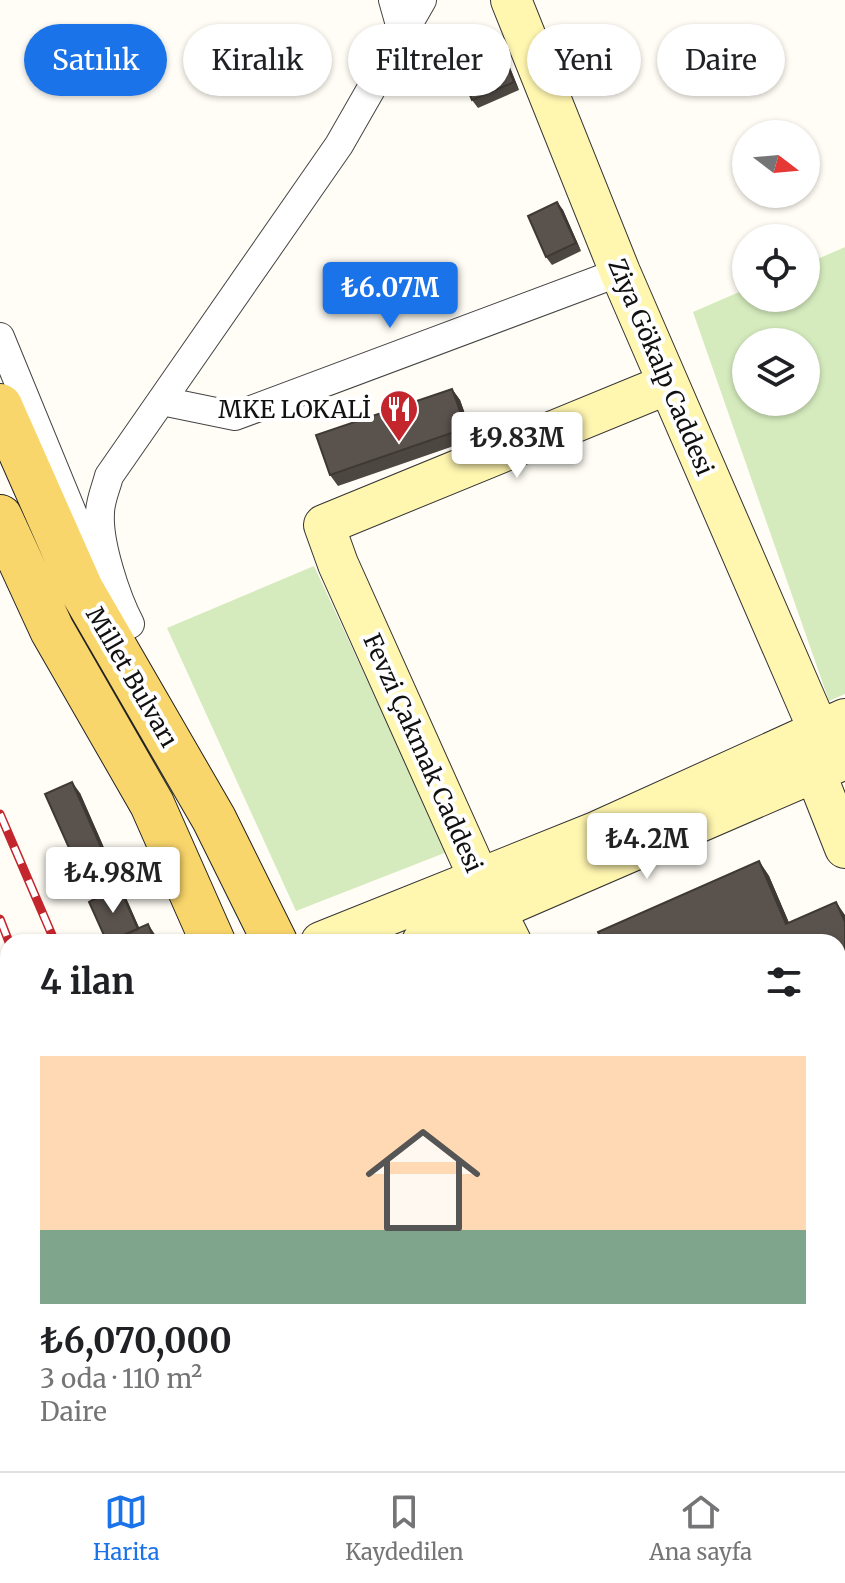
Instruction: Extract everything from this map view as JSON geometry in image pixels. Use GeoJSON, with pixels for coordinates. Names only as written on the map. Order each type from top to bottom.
{"type":"FeatureCollection","features":[{"type":"Feature","properties":{"kind":"main road","name":"Millet Bulvarı"},"geometry":{"type":"LineString","coordinates":[[0,406],[68,562],[214,819],[271,934]]}},
{"type":"Feature","properties":{"kind":"main road","name":"Millet Bulvarı"},"geometry":{"type":"LineString","coordinates":[[0,517],[52,630],[152,804],[209,934]]}},
{"type":"Feature","properties":{"kind":"street"},"geometry":{"type":"LineString","coordinates":[[393,0],[400,24]]}},
{"type":"Feature","properties":{"kind":"street"},"geometry":{"type":"LineString","coordinates":[[407,24],[422,0]]}},
{"type":"Feature","properties":{"kind":"street","name":"Ziya Gökalp Caddesi"},"geometry":{"type":"LineString","coordinates":[[511,0],[668,384],[831,745],[845,848]]}},
{"type":"Feature","properties":{"kind":"street"},"geometry":{"type":"LineString","coordinates":[[107,635],[130,624],[118,602],[100,513],[109,476],[339,145],[366,96]]}},
{"type":"Feature","properties":{"kind":"street"},"geometry":{"type":"LineString","coordinates":[[162,401],[235,416],[620,272]]}},
{"type":"Feature","properties":{"kind":"street"},"geometry":{"type":"LineString","coordinates":[[0,337],[90,556],[111,573]]}},
{"type":"Feature","properties":{"kind":"street","name":"Fevzi Çakmak Caddesi"},"geometry":{"type":"LineString","coordinates":[[496,910],[338,564],[324,525],[668,384]]}},
{"type":"Feature","properties":{"kind":"street"},"geometry":{"type":"LineString","coordinates":[[440,934],[496,910],[598,831],[831,745]]}},
{"type":"Feature","properties":{"kind":"street"},"geometry":{"type":"LineString","coordinates":[[365,934],[496,910]]}},
{"type":"Feature","properties":{"kind":"street"},"geometry":{"type":"LineString","coordinates":[[0,1031],[0,1044]]}},
{"type":"Feature","properties":{"kind":"green space"},"geometry":{"type":"Polygon","coordinates":[[[845,247],[845,694],[829,701],[693,312],[732,295],[732,312],[820,312],[820,258],[845,247]]]}},
{"type":"Feature","properties":{"kind":"green space"},"geometry":{"type":"Polygon","coordinates":[[[314,566],[447,852],[296,911],[167,628],[314,566]]]}},
{"type":"Feature","properties":{"kind":"building"},"geometry":{"type":"Polygon","coordinates":[[[557,202],[576,243],[546,257],[528,216],[557,202]]]}},
{"type":"Feature","properties":{"kind":"building","name":"MKE LOKALİ"},"geometry":{"type":"Polygon","coordinates":[[[452,389],[466,428],[330,475],[316,435],[452,389]]]}},
{"type":"Feature","properties":{"kind":"building"},"geometry":{"type":"Polygon","coordinates":[[[72,782],[117,883],[90,895],[45,794],[72,782]]]}},
{"type":"Feature","properties":{"kind":"building"},"geometry":{"type":"Polygon","coordinates":[[[759,861],[786,924],[836,902],[845,922],[845,934],[598,932],[759,861]]]}},
{"type":"Feature","properties":{"kind":"building"},"geometry":{"type":"Polygon","coordinates":[[[119,886],[138,929],[127,934],[103,934],[89,902],[119,886]]]}},
{"type":"Feature","properties":{"kind":"building"},"geometry":{"type":"Polygon","coordinates":[[[148,924],[152,934],[126,934],[148,924]]]}},
{"type":"Feature","properties":{"kind":"railway"},"geometry":{"type":"LineString","coordinates":[[0,814],[52,934]]}},
{"type":"Feature","properties":{"kind":"railway"},"geometry":{"type":"LineString","coordinates":[[0,919],[6,934]]}},
{"type":"Feature","properties":{"kind":"place","name":"MKE LOKALİ"},"geometry":{"type":"Point","coordinates":[399,443]}}]}
